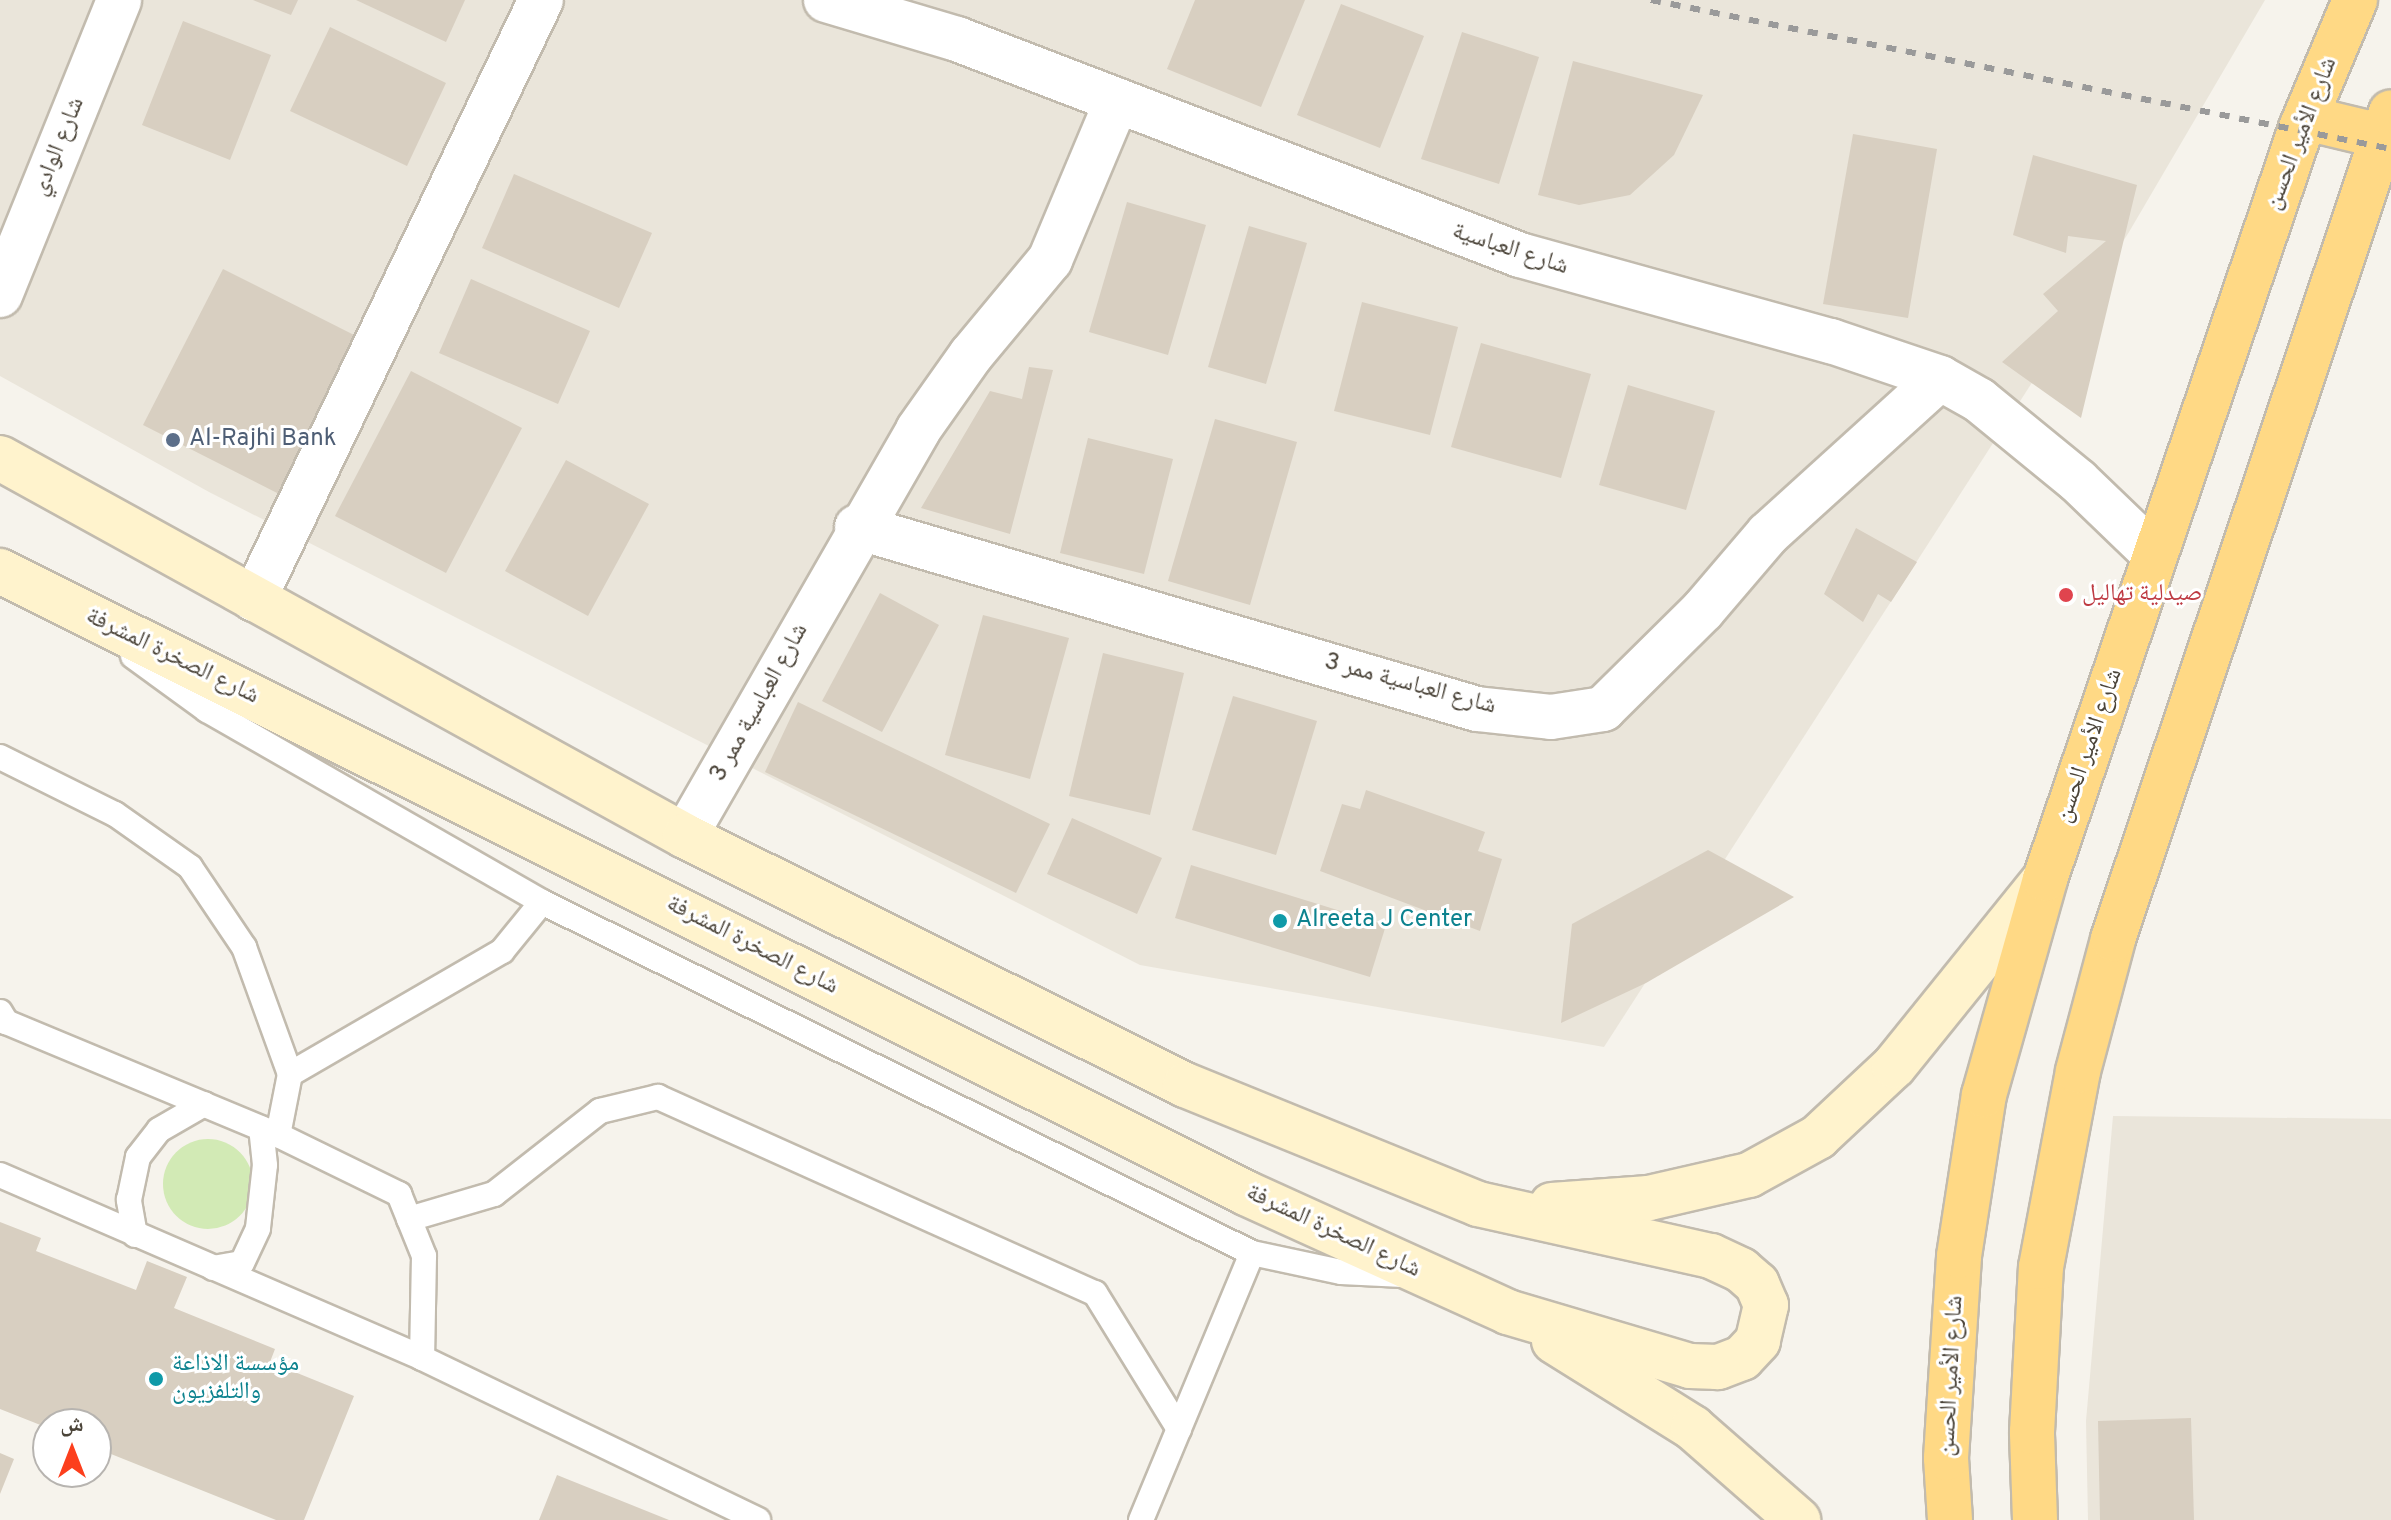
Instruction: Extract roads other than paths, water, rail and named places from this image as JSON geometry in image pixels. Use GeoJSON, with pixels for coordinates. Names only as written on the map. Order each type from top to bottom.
{"type":"FeatureCollection","features":[{"type":"Feature","properties":{"kind":"highway","name":"شارع الأمير الحسن"},"geometry":{"type":"LineString","coordinates":[[1950,1520],[1946,1458],[1959,1256],[1984,1095],[2045,879],[2306,118],[2355,0]]}},
{"type":"Feature","properties":{"kind":"highway"},"geometry":{"type":"LineString","coordinates":[[2035,1520],[2032,1432],[2041,1267],[2078,1071],[2113,939],[2377,196],[2386,124],[2306,118]]}},
{"type":"Feature","properties":{"kind":"main road"},"geometry":{"type":"LineString","coordinates":[[0,458],[685,836],[1185,1085],[1478,1204],[1711,1256],[1757,1284],[1766,1305],[1758,1341],[1742,1358],[1718,1367],[1690,1366],[1508,1312]]}},
{"type":"Feature","properties":{"kind":"main road","name":"شارع الصخرة المشرفة"},"geometry":{"type":"LineString","coordinates":[[0,571],[1246,1193],[1508,1312]]}},
{"type":"Feature","properties":{"kind":"main road"},"geometry":{"type":"LineString","coordinates":[[1478,1204],[1576,1206],[1649,1198],[1749,1175],[1818,1137],[1894,1066],[2045,879]]}},
{"type":"Feature","properties":{"kind":"main road"},"geometry":{"type":"LineString","coordinates":[[1508,1312],[1693,1428],[1798,1520]]}},
{"type":"Feature","properties":{"kind":"street","name":"شارع الوادي"},"geometry":{"type":"LineString","coordinates":[[0,295],[119,0]]}},
{"type":"Feature","properties":{"kind":"street"},"geometry":{"type":"LineString","coordinates":[[254,599],[541,0]]}},
{"type":"Feature","properties":{"kind":"street","name":"شارع العباسية"},"geometry":{"type":"LineString","coordinates":[[826,0],[957,39],[1520,255],[1831,341],[1940,378],[1979,400],[2078,481],[2155,555]]}},
{"type":"Feature","properties":{"kind":"street","name":"شارع العباسية ممر 3"},"geometry":{"type":"LineString","coordinates":[[685,836],[857,527],[971,355],[1050,260],[1117,101]]}},
{"type":"Feature","properties":{"kind":"street","name":"شارع العباسية ممر 3"},"geometry":{"type":"LineString","coordinates":[[857,527],[1477,709],[1551,717],[1603,709],[1703,610],[1768,534],[1940,378]]}},
{"type":"Feature","properties":{"kind":"lane"},"geometry":{"type":"LineString","coordinates":[[50,596],[207,710],[542,902],[1252,1253],[1341,1272],[1427,1276]]}},
{"type":"Feature","properties":{"kind":"lane"},"geometry":{"type":"LineString","coordinates":[[0,757],[115,814],[190,867],[244,947],[290,1074],[270,1132],[258,1228],[242,1263],[213,1268]]}},
{"type":"Feature","properties":{"kind":"lane"},"geometry":{"type":"LineString","coordinates":[[290,1074],[502,951],[542,902]]}},
{"type":"Feature","properties":{"kind":"lane"},"geometry":{"type":"LineString","coordinates":[[0,1012],[6,1022],[270,1132],[399,1194],[424,1256],[422,1358]]}},
{"type":"Feature","properties":{"kind":"lane"},"geometry":{"type":"LineString","coordinates":[[409,1219],[494,1194],[600,1111],[658,1097],[1095,1293],[1179,1429]]}},
{"type":"Feature","properties":{"kind":"lane"},"geometry":{"type":"LineString","coordinates":[[135,1235],[129,1200],[138,1157],[159,1130],[204,1104]]}},
{"type":"Feature","properties":{"kind":"lane"},"geometry":{"type":"LineString","coordinates":[[0,1175],[422,1358],[758,1520]]}},
{"type":"Feature","properties":{"kind":"lane"},"geometry":{"type":"LineString","coordinates":[[1141,1520],[1252,1253]]}},
{"type":"Feature","properties":{"kind":"railway"},"geometry":{"type":"LineString","coordinates":[[1651,0],[2391,149]]}},
{"type":"Feature","properties":{"kind":"place","name":"Al-Rajhi Bank"},"geometry":{"type":"Point","coordinates":[173,440]}},
{"type":"Feature","properties":{"kind":"place","name":"صيدلية تهاليل"},"geometry":{"type":"Point","coordinates":[2066,595]}},
{"type":"Feature","properties":{"kind":"place","name":"Alreeta J Center"},"geometry":{"type":"Point","coordinates":[1280,921]}},
{"type":"Feature","properties":{"kind":"place","name":"مؤسسة الاذاعة والتلفزيون"},"geometry":{"type":"Point","coordinates":[156,1379]}}]}
